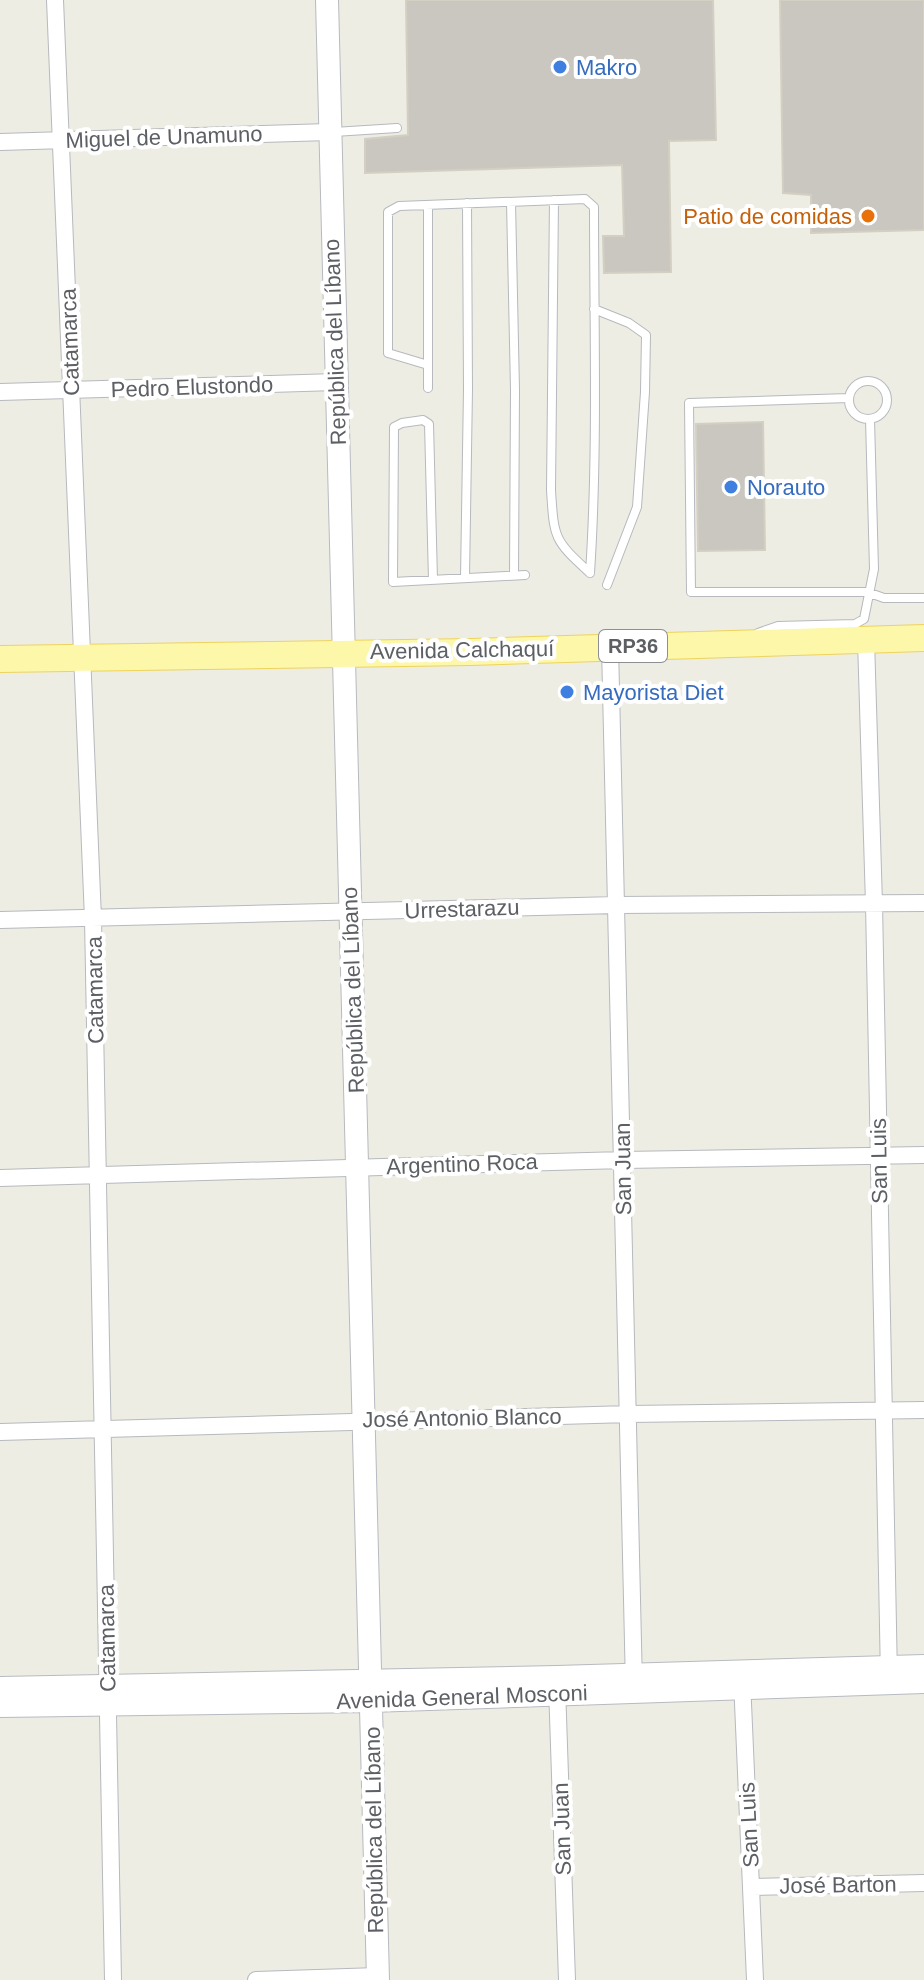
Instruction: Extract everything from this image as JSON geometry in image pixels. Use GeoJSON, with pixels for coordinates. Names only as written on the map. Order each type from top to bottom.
{"type":"FeatureCollection","features":[{"type":"Feature","properties":{"kind":"main road","name":"Avenida Calchaquí"},"geometry":{"type":"LineString","coordinates":[[0,659],[471,652],[924,638]]}},
{"type":"Feature","properties":{"kind":"street","name":"Catamarca"},"geometry":{"type":"LineString","coordinates":[[55,0],[93,919],[113,1980]]}},
{"type":"Feature","properties":{"kind":"street","name":"República del Líbano"},"geometry":{"type":"LineString","coordinates":[[327,0],[378,1978]]}},
{"type":"Feature","properties":{"kind":"street","name":"Miguel de Unamuno"},"geometry":{"type":"LineString","coordinates":[[0,142],[329,132]]}},
{"type":"Feature","properties":{"kind":"street","name":"Pedro Elustondo"},"geometry":{"type":"LineString","coordinates":[[0,392],[336,382]]}},
{"type":"Feature","properties":{"kind":"street","name":"San Luis"},"geometry":{"type":"LineString","coordinates":[[866,640],[889,1674]]}},
{"type":"Feature","properties":{"kind":"street","name":"San Juan"},"geometry":{"type":"LineString","coordinates":[[610,646],[634,1683]]}},
{"type":"Feature","properties":{"kind":"street","name":"Urrestarazu"},"geometry":{"type":"LineString","coordinates":[[0,920],[617,905],[924,903]]}},
{"type":"Feature","properties":{"kind":"street","name":"Argentino Roca"},"geometry":{"type":"LineString","coordinates":[[0,1178],[623,1160],[924,1155]]}},
{"type":"Feature","properties":{"kind":"street","name":"José Antonio Blanco"},"geometry":{"type":"LineString","coordinates":[[0,1432],[629,1414],[924,1410]]}},
{"type":"Feature","properties":{"kind":"street","name":"Avenida General Mosconi"},"geometry":{"type":"LineString","coordinates":[[0,1688],[108,1695],[371,1691],[889,1674],[924,1666]]}},
{"type":"Feature","properties":{"kind":"street","name":"Avenida General Mosconi"},"geometry":{"type":"LineString","coordinates":[[889,1674],[924,1682]]}},
{"type":"Feature","properties":{"kind":"street","name":"San Luis"},"geometry":{"type":"LineString","coordinates":[[742,1679],[755,1980]]}},
{"type":"Feature","properties":{"kind":"street","name":"San Juan"},"geometry":{"type":"LineString","coordinates":[[557,1686],[567,1980]]}},
{"type":"Feature","properties":{"kind":"street","name":"Avenida General Mosconi"},"geometry":{"type":"LineString","coordinates":[[0,1706],[108,1695]]}},
{"type":"Feature","properties":{"kind":"street","name":"José Barton"},"geometry":{"type":"LineString","coordinates":[[752,1887],[924,1883]]}},
{"type":"Feature","properties":{"kind":"street"},"geometry":{"type":"LineString","coordinates":[[256,1980],[378,1978]]}},
{"type":"Feature","properties":{"kind":"lane"},"geometry":{"type":"LineString","coordinates":[[329,132],[397,128]]}},
{"type":"Feature","properties":{"kind":"lane"},"geometry":{"type":"LineString","coordinates":[[428,365],[388,353],[388,212],[399,206],[467,203],[511,202],[554,200],[585,199],[594,207],[594,523],[590,573],[569,555],[553,532],[554,200]]}},
{"type":"Feature","properties":{"kind":"lane"},"geometry":{"type":"LineString","coordinates":[[511,202],[515,390],[514,575]]}},
{"type":"Feature","properties":{"kind":"lane"},"geometry":{"type":"LineString","coordinates":[[465,578],[467,203]]}},
{"type":"Feature","properties":{"kind":"lane"},"geometry":{"type":"LineString","coordinates":[[428,205],[428,388]]}},
{"type":"Feature","properties":{"kind":"lane"},"geometry":{"type":"LineString","coordinates":[[594,309],[629,323],[646,335],[637,507],[607,585]]}},
{"type":"Feature","properties":{"kind":"lane"},"geometry":{"type":"LineString","coordinates":[[871,381],[881,385],[887,394],[887,405],[881,415],[870,419],[857,416],[849,405],[849,398],[850,392],[859,383],[871,381]]}},
{"type":"Feature","properties":{"kind":"lane"},"geometry":{"type":"LineString","coordinates":[[849,398],[689,403],[691,592],[867,592],[884,598],[924,598]]}},
{"type":"Feature","properties":{"kind":"lane"},"geometry":{"type":"LineString","coordinates":[[731,643],[778,626],[855,624],[864,619],[874,569],[870,419]]}},
{"type":"Feature","properties":{"kind":"lane"},"geometry":{"type":"LineString","coordinates":[[433,580],[429,424],[423,420],[394,427],[393,582],[433,580],[514,575],[525,575]]}},
{"type":"Feature","properties":{"kind":"building","name":"Makro"},"geometry":{"type":"Polygon","coordinates":[[[406,0],[713,0],[716,140],[669,141],[671,272],[604,273],[603,236],[624,236],[622,165],[365,173],[365,139],[408,135],[406,0]]]}},
{"type":"Feature","properties":{"kind":"building"},"geometry":{"type":"Polygon","coordinates":[[[780,0],[924,0],[924,230],[811,233],[811,195],[783,193],[780,0]]]}},
{"type":"Feature","properties":{"kind":"building","name":"Norauto"},"geometry":{"type":"Polygon","coordinates":[[[763,422],[765,550],[698,551],[696,424],[763,422]]]}},
{"type":"Feature","properties":{"kind":"place","name":"Makro"},"geometry":{"type":"Point","coordinates":[560,67]}},
{"type":"Feature","properties":{"kind":"place","name":"Patio de comidas"},"geometry":{"type":"Point","coordinates":[868,216]}},
{"type":"Feature","properties":{"kind":"place","name":"Norauto"},"geometry":{"type":"Point","coordinates":[731,487]}},
{"type":"Feature","properties":{"kind":"place","name":"Mayorista Diet"},"geometry":{"type":"Point","coordinates":[567,692]}}]}
